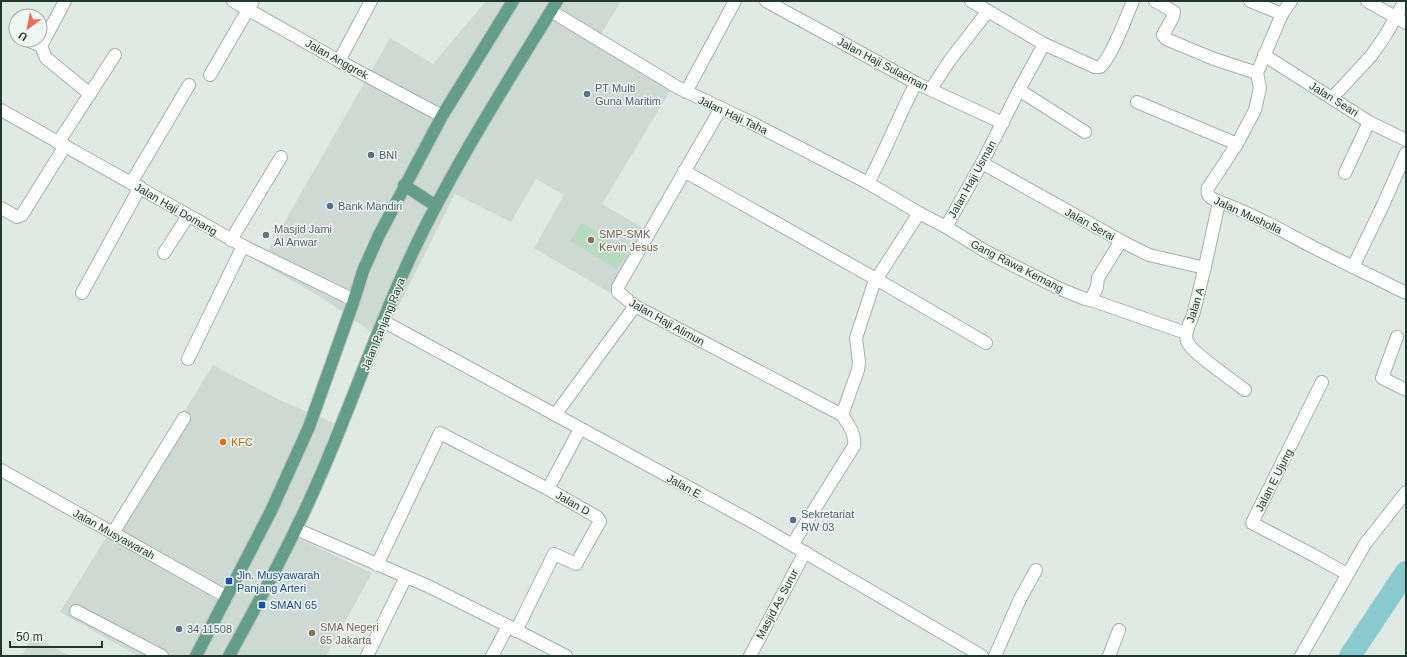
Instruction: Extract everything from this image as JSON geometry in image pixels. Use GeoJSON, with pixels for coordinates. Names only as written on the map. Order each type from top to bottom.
{"type":"FeatureCollection","features":[{"type":"Feature","properties":{"kind":"main road"},"geometry":{"type":"LineString","coordinates":[[196,656],[271,511],[309,427],[363,272],[379,235],[442,116],[513,1]]}},
{"type":"Feature","properties":{"kind":"main road","name":"Jalan Panjang Raya"},"geometry":{"type":"LineString","coordinates":[[229,656],[268,586],[322,474],[355,395],[383,321],[409,261],[436,206],[503,89],[554,6]]}},
{"type":"Feature","properties":{"kind":"main road"},"geometry":{"type":"LineString","coordinates":[[404,186],[436,206]]}},
{"type":"Feature","properties":{"kind":"street"},"geometry":{"type":"LineString","coordinates":[[48,33],[65,1]]}},
{"type":"Feature","properties":{"kind":"street","name":"Jalan Anggrek"},"geometry":{"type":"LineString","coordinates":[[233,1],[250,5],[339,61],[442,116]]}},
{"type":"Feature","properties":{"kind":"street"},"geometry":{"type":"LineString","coordinates":[[339,61],[371,1]]}},
{"type":"Feature","properties":{"kind":"street"},"geometry":{"type":"LineString","coordinates":[[686,92],[736,1]]}},
{"type":"Feature","properties":{"kind":"street","name":"Jalan Haji Sulaeman"},"geometry":{"type":"LineString","coordinates":[[766,1],[916,83],[1003,123]]}},
{"type":"Feature","properties":{"kind":"street"},"geometry":{"type":"LineString","coordinates":[[970,1],[1044,44],[1095,67],[1100,67],[1104,62],[1120,32],[1133,1]]}},
{"type":"Feature","properties":{"kind":"street"},"geometry":{"type":"LineString","coordinates":[[1155,1],[1174,12],[1164,35],[1166,39],[1214,59],[1257,73]]}},
{"type":"Feature","properties":{"kind":"street"},"geometry":{"type":"LineString","coordinates":[[1250,1],[1282,14]]}},
{"type":"Feature","properties":{"kind":"street","name":"Jalan Musholla"},"geometry":{"type":"LineString","coordinates":[[1291,1],[1282,14],[1257,73],[1260,88],[1256,110],[1207,192],[1209,197],[1249,214],[1406,293]]}},
{"type":"Feature","properties":{"kind":"street"},"geometry":{"type":"LineString","coordinates":[[1367,1],[1401,21]]}},
{"type":"Feature","properties":{"kind":"street"},"geometry":{"type":"LineString","coordinates":[[1332,98],[1371,56],[1385,36],[1401,21],[1405,1]]}},
{"type":"Feature","properties":{"kind":"street"},"geometry":{"type":"LineString","coordinates":[[210,75],[250,5]]}},
{"type":"Feature","properties":{"kind":"street","name":"Jalan Haji Taha"},"geometry":{"type":"LineString","coordinates":[[554,6],[686,92],[752,123],[868,183],[919,213]]}},
{"type":"Feature","properties":{"kind":"street"},"geometry":{"type":"LineString","coordinates":[[931,89],[950,60],[988,11]]}},
{"type":"Feature","properties":{"kind":"street","name":"Jalan Haji Usman"},"geometry":{"type":"LineString","coordinates":[[919,213],[946,227],[982,163],[1044,44]]}},
{"type":"Feature","properties":{"kind":"street"},"geometry":{"type":"LineString","coordinates":[[42,48],[46,58],[90,94]]}},
{"type":"Feature","properties":{"kind":"street"},"geometry":{"type":"LineString","coordinates":[[1,208],[17,217],[21,217],[61,144],[115,54]]}},
{"type":"Feature","properties":{"kind":"street","name":"Jalan Seari"},"geometry":{"type":"LineString","coordinates":[[1264,55],[1369,122],[1406,140]]}},
{"type":"Feature","properties":{"kind":"street"},"geometry":{"type":"LineString","coordinates":[[868,183],[883,155],[916,83]]}},
{"type":"Feature","properties":{"kind":"street"},"geometry":{"type":"LineString","coordinates":[[82,293],[136,185],[189,85]]}},
{"type":"Feature","properties":{"kind":"street"},"geometry":{"type":"LineString","coordinates":[[1019,90],[1085,132]]}},
{"type":"Feature","properties":{"kind":"street"},"geometry":{"type":"LineString","coordinates":[[1137,102],[1237,144]]}},
{"type":"Feature","properties":{"kind":"street","name":"Jalan Haji Alimun"},"geometry":{"type":"LineString","coordinates":[[721,108],[618,287],[618,292],[635,306],[842,415]]}},
{"type":"Feature","properties":{"kind":"street","name":"Jalan Haji Domang"},"geometry":{"type":"LineString","coordinates":[[1,110],[231,240],[354,300]]}},
{"type":"Feature","properties":{"kind":"street"},"geometry":{"type":"LineString","coordinates":[[1345,173],[1369,122]]}},
{"type":"Feature","properties":{"kind":"street"},"geometry":{"type":"LineString","coordinates":[[1353,267],[1383,205],[1406,152]]}},
{"type":"Feature","properties":{"kind":"street"},"geometry":{"type":"LineString","coordinates":[[231,240],[281,157]]}},
{"type":"Feature","properties":{"kind":"street","name":"Jalan Serai"},"geometry":{"type":"LineString","coordinates":[[982,163],[1121,241],[1149,255],[1205,268]]}},
{"type":"Feature","properties":{"kind":"street"},"geometry":{"type":"LineString","coordinates":[[684,171],[986,343]]}},
{"type":"Feature","properties":{"kind":"street","name":"Jalan A"},"geometry":{"type":"LineString","coordinates":[[1091,300],[1186,333],[1205,268],[1219,202]]}},
{"type":"Feature","properties":{"kind":"street"},"geometry":{"type":"LineString","coordinates":[[792,545],[854,446],[855,443],[851,428],[842,415],[858,370],[859,362],[856,338],[876,279],[919,213]]}},
{"type":"Feature","properties":{"kind":"street"},"geometry":{"type":"LineString","coordinates":[[164,253],[188,216]]}},
{"type":"Feature","properties":{"kind":"street","name":"Gang Rawa Kemang"},"geometry":{"type":"LineString","coordinates":[[946,227],[985,251],[1058,288],[1091,300]]}},
{"type":"Feature","properties":{"kind":"street"},"geometry":{"type":"LineString","coordinates":[[1091,300],[1097,287],[1098,278],[1121,241]]}},
{"type":"Feature","properties":{"kind":"street"},"geometry":{"type":"LineString","coordinates":[[188,358],[243,246]]}},
{"type":"Feature","properties":{"kind":"street"},"geometry":{"type":"LineString","coordinates":[[555,415],[635,306]]}},
{"type":"Feature","properties":{"kind":"street","name":"Jalan E"},"geometry":{"type":"LineString","coordinates":[[383,321],[805,552],[965,652],[982,656]]}},
{"type":"Feature","properties":{"kind":"street"},"geometry":{"type":"LineString","coordinates":[[1186,333],[1187,342],[1196,352],[1245,390]]}},
{"type":"Feature","properties":{"kind":"street"},"geometry":{"type":"LineString","coordinates":[[1397,337],[1382,378],[1406,390]]}},
{"type":"Feature","properties":{"kind":"street","name":"Jalan E Ujung"},"geometry":{"type":"LineString","coordinates":[[1322,382],[1252,523],[1347,574]]}},
{"type":"Feature","properties":{"kind":"street"},"geometry":{"type":"LineString","coordinates":[[113,533],[184,418]]}},
{"type":"Feature","properties":{"kind":"street","name":"Jalan D"},"geometry":{"type":"LineString","coordinates":[[512,628],[554,554],[576,564],[600,521],[597,517],[548,489],[580,429]]}},
{"type":"Feature","properties":{"kind":"street"},"geometry":{"type":"LineString","coordinates":[[377,565],[440,433],[548,489]]}},
{"type":"Feature","properties":{"kind":"street","name":"Jalan Musyawarah"},"geometry":{"type":"LineString","coordinates":[[1,470],[227,597]]}},
{"type":"Feature","properties":{"kind":"street"},"geometry":{"type":"LineString","coordinates":[[1301,656],[1365,544],[1406,492]]}},
{"type":"Feature","properties":{"kind":"street"},"geometry":{"type":"LineString","coordinates":[[296,529],[430,587],[566,656]]}},
{"type":"Feature","properties":{"kind":"street","name":"Masjid As Surur"},"geometry":{"type":"LineString","coordinates":[[750,656],[805,552]]}},
{"type":"Feature","properties":{"kind":"street"},"geometry":{"type":"LineString","coordinates":[[995,656],[1020,599],[1036,570]]}},
{"type":"Feature","properties":{"kind":"street"},"geometry":{"type":"LineString","coordinates":[[367,656],[406,577]]}},
{"type":"Feature","properties":{"kind":"street"},"geometry":{"type":"LineString","coordinates":[[76,611],[162,656]]}},
{"type":"Feature","properties":{"kind":"street"},"geometry":{"type":"LineString","coordinates":[[492,656],[512,628]]}},
{"type":"Feature","properties":{"kind":"street"},"geometry":{"type":"LineString","coordinates":[[1109,656],[1119,630]]}},
{"type":"Feature","properties":{"kind":"shaded area"},"geometry":{"type":"Polygon","coordinates":[[[486,1],[621,1],[597,41],[672,88],[602,204],[648,231],[612,294],[534,248],[564,195],[536,179],[511,222],[455,194],[382,339],[319,296],[261,263],[390,38],[433,64],[486,1]]]}},
{"type":"Feature","properties":{"kind":"shaded area"},"geometry":{"type":"Polygon","coordinates":[[[213,365],[282,401],[348,429],[297,538],[372,573],[326,656],[138,656],[60,612],[213,365]]]}},
{"type":"Feature","properties":{"kind":"shaded area"},"geometry":{"type":"Polygon","coordinates":[[[32,636],[70,656],[22,656],[32,636]]]}},
{"type":"Feature","properties":{"kind":"green space"},"geometry":{"type":"Polygon","coordinates":[[[581,223],[628,250],[617,269],[570,241],[581,223]]]}},
{"type":"Feature","properties":{"kind":"waterway"},"geometry":{"type":"LineString","coordinates":[[1350,656],[1406,572]]}},
{"type":"Feature","properties":{"kind":"place","name":"PT Multi Guna Maritim"},"geometry":{"type":"Point","coordinates":[587,94]}},
{"type":"Feature","properties":{"kind":"place","name":"BNI"},"geometry":{"type":"Point","coordinates":[371,155]}},
{"type":"Feature","properties":{"kind":"place","name":"Bank Mandiri"},"geometry":{"type":"Point","coordinates":[330,206]}},
{"type":"Feature","properties":{"kind":"place","name":"Masjid Jami Al Anwar"},"geometry":{"type":"Point","coordinates":[266,235]}},
{"type":"Feature","properties":{"kind":"place","name":"SMP-SMK Kevin Jesus"},"geometry":{"type":"Point","coordinates":[591,240]}},
{"type":"Feature","properties":{"kind":"place","name":"KFC"},"geometry":{"type":"Point","coordinates":[223,442]}},
{"type":"Feature","properties":{"kind":"place","name":"Sekretariat RW 03"},"geometry":{"type":"Point","coordinates":[793,520]}},
{"type":"Feature","properties":{"kind":"place","name":"Jln. Musyawarah Panjang Arteri"},"geometry":{"type":"Point","coordinates":[229,581]}},
{"type":"Feature","properties":{"kind":"place","name":"SMAN 65"},"geometry":{"type":"Point","coordinates":[262,605]}},
{"type":"Feature","properties":{"kind":"place","name":"34 11508"},"geometry":{"type":"Point","coordinates":[179,629]}},
{"type":"Feature","properties":{"kind":"place","name":"SMA Negeri 65 Jakarta"},"geometry":{"type":"Point","coordinates":[312,633]}}]}
